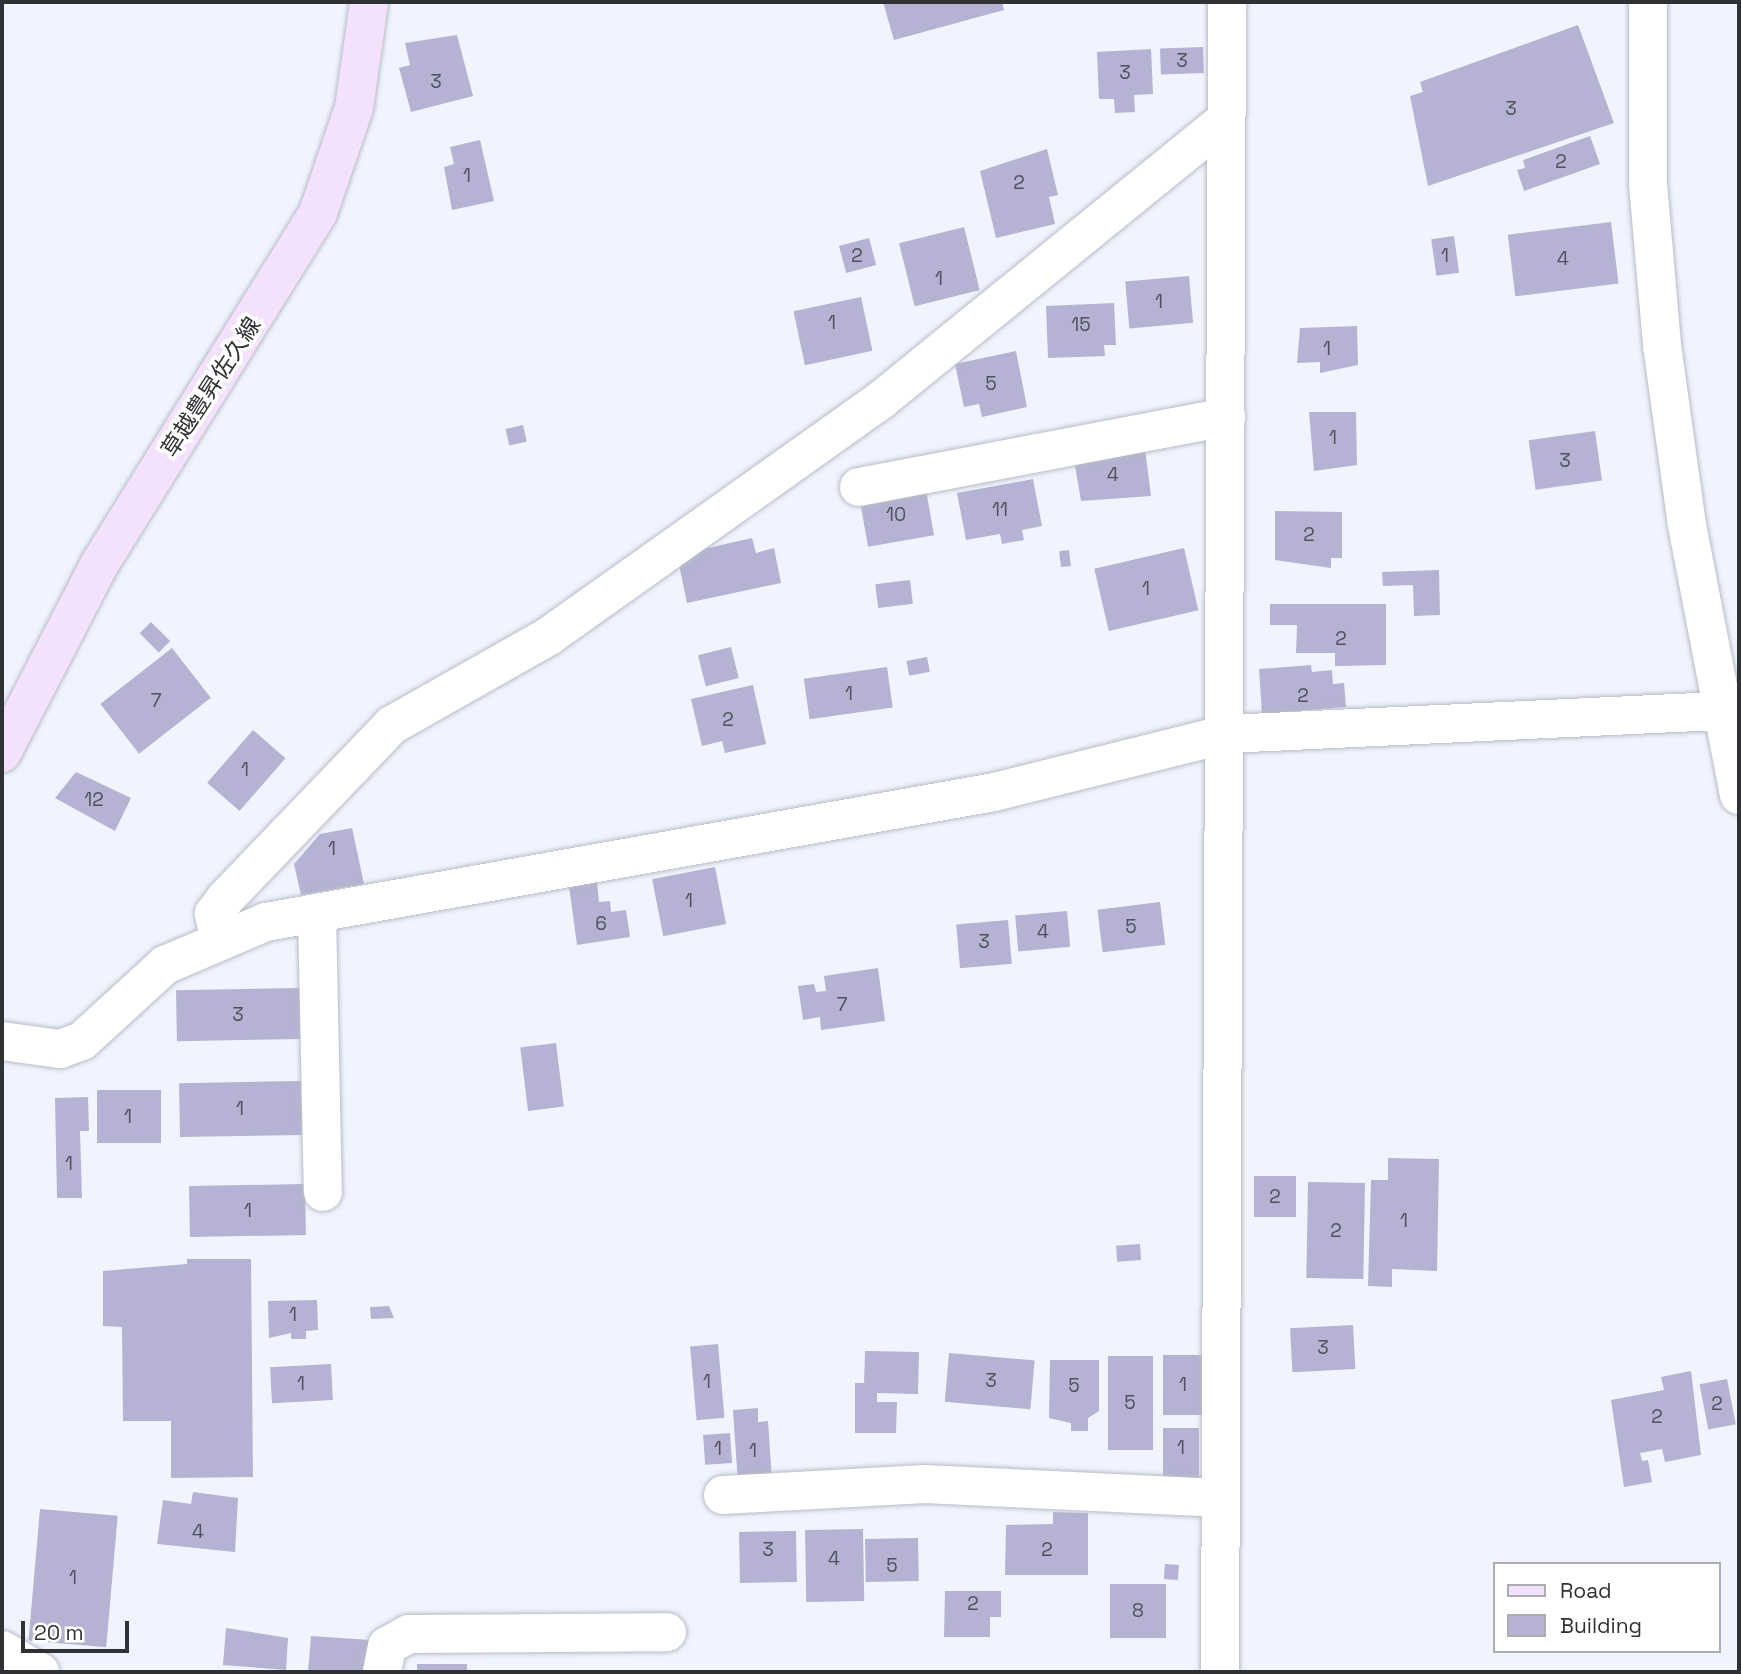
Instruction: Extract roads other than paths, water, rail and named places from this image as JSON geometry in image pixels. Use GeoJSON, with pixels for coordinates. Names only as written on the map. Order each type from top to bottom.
{"type":"FeatureCollection","features":[{"type":"Feature","properties":{"kind":"main road","name":"草越豊昇佐久線"},"geometry":{"type":"LineString","coordinates":[[2,753],[99,565],[318,213],[355,108],[369,2]]}},
{"type":"Feature","properties":{"kind":"street"},"geometry":{"type":"LineString","coordinates":[[1220,1672],[1219,1498],[1227,734],[1227,2]]}},
{"type":"Feature","properties":{"kind":"street"},"geometry":{"type":"LineString","coordinates":[[1648,2],[1648,184],[1662,345],[1731,711],[1739,794]]}},
{"type":"Feature","properties":{"kind":"street"},"geometry":{"type":"LineString","coordinates":[[219,938],[215,914],[225,899],[392,725],[550,636],[881,400],[1226,120]]}},
{"type":"Feature","properties":{"kind":"street"},"geometry":{"type":"LineString","coordinates":[[859,487],[1226,417]]}},
{"type":"Feature","properties":{"kind":"street"},"geometry":{"type":"LineString","coordinates":[[2,1041],[60,1049],[82,1041],[165,965],[219,938],[317,914],[994,792],[1227,734],[1731,711]]}},
{"type":"Feature","properties":{"kind":"street"},"geometry":{"type":"LineString","coordinates":[[317,914],[323,1192]]}},
{"type":"Feature","properties":{"kind":"street"},"geometry":{"type":"LineString","coordinates":[[723,1495],[925,1484],[1219,1498]]}},
{"type":"Feature","properties":{"kind":"street"},"geometry":{"type":"LineString","coordinates":[[382,1672],[387,1646],[409,1634],[667,1632]]}},
{"type":"Feature","properties":{"kind":"street"},"geometry":{"type":"LineString","coordinates":[[2,1650],[40,1672]]}}]}
